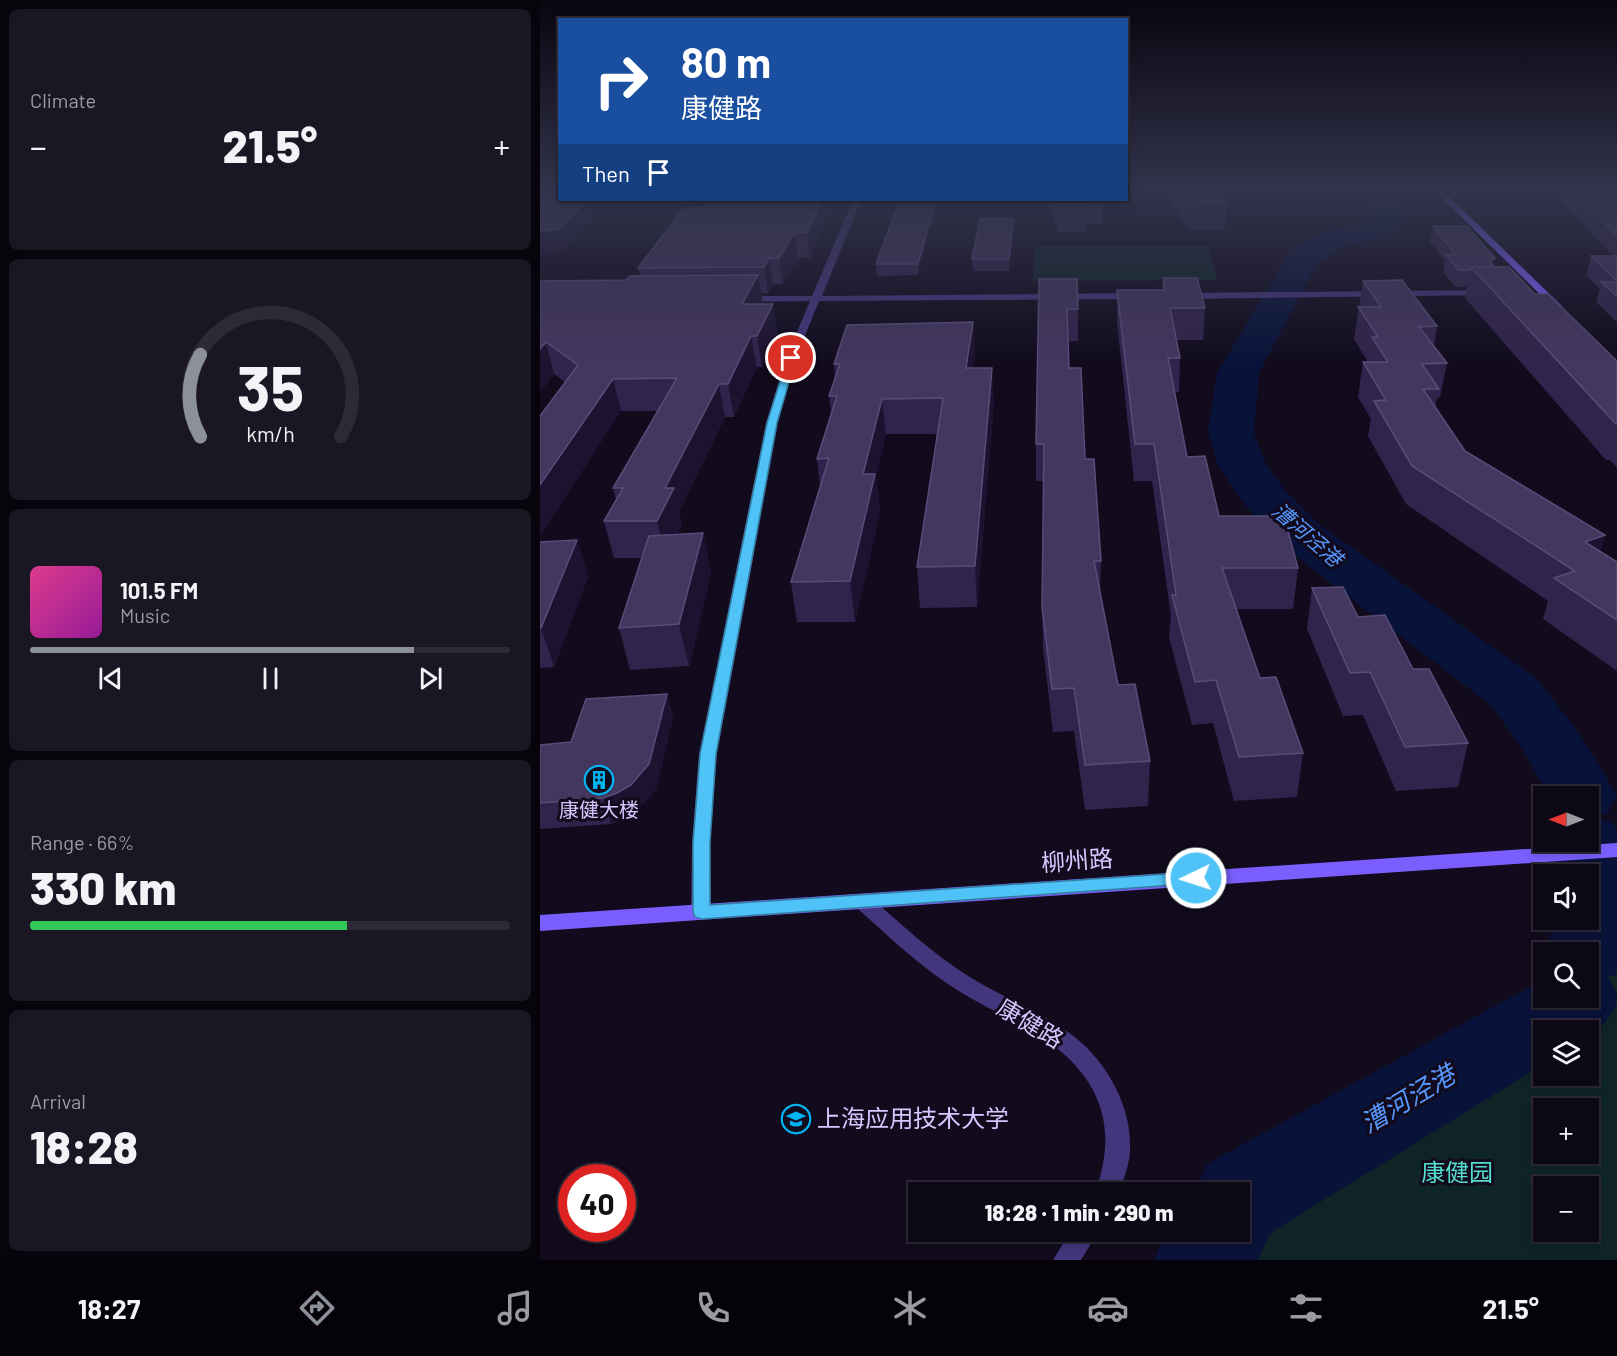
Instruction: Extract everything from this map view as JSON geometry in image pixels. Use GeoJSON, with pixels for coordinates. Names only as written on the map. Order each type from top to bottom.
{"type":"FeatureCollection","features":[{"type":"Feature","properties":{"kind":"street"},"geometry":{"type":"LineString","coordinates":[[702,912],[701,843],[708,754],[772,423],[791,358],[836,248]]}},
{"type":"Feature","properties":{"kind":"street"},"geometry":{"type":"LineString","coordinates":[[1498,248],[1568,316]]}},
{"type":"Feature","properties":{"kind":"street"},"geometry":{"type":"LineString","coordinates":[[1531,292],[1543,292]]}},
{"type":"Feature","properties":{"kind":"street"},"geometry":{"type":"LineString","coordinates":[[1170,296],[1495,293]]}},
{"type":"Feature","properties":{"kind":"street"},"geometry":{"type":"LineString","coordinates":[[731,299],[1147,296]]}},
{"type":"Feature","properties":{"kind":"street","name":"柳州路"},"geometry":{"type":"LineString","coordinates":[[540,923],[1617,849]]}},
{"type":"Feature","properties":{"kind":"street","name":"康健路"},"geometry":{"type":"LineString","coordinates":[[862,901],[951,976],[1061,1039],[1086,1061],[1107,1095],[1118,1128],[1117,1166],[1111,1182]]}},
{"type":"Feature","properties":{"kind":"street"},"geometry":{"type":"LineString","coordinates":[[1066,1260],[1078,1242]]}},
{"type":"Feature","properties":{"kind":"green space"},"geometry":{"type":"Polygon","coordinates":[[[1035,248],[1208,248],[1217,280],[1033,281],[1035,248]]]}},
{"type":"Feature","properties":{"kind":"green space","name":"康健园"},"geometry":{"type":"Polygon","coordinates":[[[1617,921],[1617,1260],[1204,1260],[1215,1242],[1250,1242],[1250,1192],[1533,1027],[1533,1086],[1599,1086],[1599,1020],[1544,1020],[1565,1008],[1599,1008],[1599,942],[1589,942],[1592,930],[1599,930],[1599,922],[1617,921]]]}},
{"type":"Feature","properties":{"kind":"building"},"geometry":{"type":"Polygon","coordinates":[[[653,248],[785,248],[779,258],[769,258],[764,267],[638,268],[653,248]]]}},
{"type":"Feature","properties":{"kind":"building"},"geometry":{"type":"Polygon","coordinates":[[[882,248],[922,248],[918,264],[876,264],[882,248]]]}},
{"type":"Feature","properties":{"kind":"building"},"geometry":{"type":"Polygon","coordinates":[[[974,248],[1010,248],[1009,259],[972,259],[974,248]]]}},
{"type":"Feature","properties":{"kind":"building"},"geometry":{"type":"Polygon","coordinates":[[[1450,248],[1486,248],[1495,258],[1490,262],[1495,267],[1471,267],[1470,270],[1459,270],[1446,255],[1455,254],[1450,248]]]}},
{"type":"Feature","properties":{"kind":"building"},"geometry":{"type":"Polygon","coordinates":[[[1591,256],[1617,256],[1617,281],[1591,256]]]}},
{"type":"Feature","properties":{"kind":"building"},"geometry":{"type":"Polygon","coordinates":[[[1471,267],[1509,267],[1535,294],[1548,294],[1617,361],[1617,424],[1616,424],[1471,267]]]}},
{"type":"Feature","properties":{"kind":"building"},"geometry":{"type":"Polygon","coordinates":[[[758,275],[742,304],[773,304],[757,336],[751,336],[728,384],[719,384],[665,488],[674,488],[657,521],[604,521],[623,488],[613,488],[677,378],[613,379],[540,485],[540,416],[578,365],[546,342],[540,349],[540,281],[626,280],[630,276],[758,275]]]}},
{"type":"Feature","properties":{"kind":"building"},"geometry":{"type":"Polygon","coordinates":[[[1163,278],[1197,278],[1205,308],[1170,308],[1180,358],[1168,358],[1187,457],[1205,456],[1219,516],[1284,516],[1298,568],[1222,568],[1260,678],[1276,677],[1303,753],[1239,757],[1216,680],[1195,682],[1172,595],[1176,595],[1154,444],[1135,444],[1117,290],[1165,290],[1163,278]]]}},
{"type":"Feature","properties":{"kind":"building"},"geometry":{"type":"Polygon","coordinates":[[[1039,279],[1077,279],[1078,309],[1067,309],[1069,368],[1081,368],[1085,459],[1094,459],[1101,561],[1094,561],[1118,685],[1135,684],[1150,761],[1085,765],[1074,688],[1052,689],[1042,607],[1044,444],[1036,444],[1039,279]]]}},
{"type":"Feature","properties":{"kind":"building"},"geometry":{"type":"Polygon","coordinates":[[[1402,280],[1437,326],[1419,327],[1447,363],[1422,364],[1439,389],[1423,389],[1465,451],[1605,535],[1585,542],[1617,562],[1617,620],[1554,578],[1575,571],[1412,466],[1374,401],[1386,400],[1363,362],[1388,362],[1372,337],[1378,337],[1358,307],[1381,307],[1363,281],[1402,280]]]}},
{"type":"Feature","properties":{"kind":"building"},"geometry":{"type":"Polygon","coordinates":[[[1601,282],[1617,282],[1617,296],[1601,282]]]}},
{"type":"Feature","properties":{"kind":"building"},"geometry":{"type":"Polygon","coordinates":[[[973,322],[966,368],[992,368],[975,566],[917,567],[943,398],[882,399],[863,474],[875,474],[850,581],[791,582],[829,458],[817,459],[837,396],[829,396],[840,364],[834,364],[847,325],[973,322]]]}},
{"type":"Feature","properties":{"kind":"building"},"geometry":{"type":"Polygon","coordinates":[[[703,533],[679,624],[619,628],[649,536],[703,533]]]}},
{"type":"Feature","properties":{"kind":"building"},"geometry":{"type":"Polygon","coordinates":[[[577,540],[541,628],[540,628],[540,542],[577,540]]]}},
{"type":"Feature","properties":{"kind":"building"},"geometry":{"type":"Polygon","coordinates":[[[1343,587],[1358,617],[1385,615],[1413,669],[1429,669],[1468,743],[1405,747],[1370,672],[1350,673],[1312,588],[1343,587]]]}},
{"type":"Feature","properties":{"kind":"building","name":"康健大楼"},"geometry":{"type":"Polygon","coordinates":[[[667,694],[649,764],[631,785],[603,798],[540,803],[540,745],[571,742],[586,699],[667,694]]]}},
{"type":"Feature","properties":{"kind":"waterway","name":"漕河泾港"},"geometry":{"type":"LineString","coordinates":[[1319,248],[1303,257],[1238,373],[1231,433],[1242,465],[1265,499],[1299,534],[1514,692],[1554,746],[1577,786]]}},
{"type":"Feature","properties":{"kind":"waterway","name":"漕河泾港"},"geometry":{"type":"LineString","coordinates":[[1588,852],[1593,923],[1589,942]]}},
{"type":"Feature","properties":{"kind":"waterway","name":"漕河泾港"},"geometry":{"type":"LineString","coordinates":[[1250,1192],[1565,1008]]}},
{"type":"Feature","properties":{"kind":"waterway","name":"漕河泾港"},"geometry":{"type":"LineString","coordinates":[[1204,1260],[1215,1242]]}},
{"type":"Feature","properties":{"kind":"place","name":"康健大楼"},"geometry":{"type":"Point","coordinates":[599,780]}},
{"type":"Feature","properties":{"kind":"place","name":"上海应用技术大学"},"geometry":{"type":"Point","coordinates":[796,1119]}},
{"type":"Feature","properties":{"kind":"route"},"geometry":{"type":"LineString","coordinates":[[791,358],[772,423],[708,754],[701,843],[702,912],[1196,878]]}}]}
